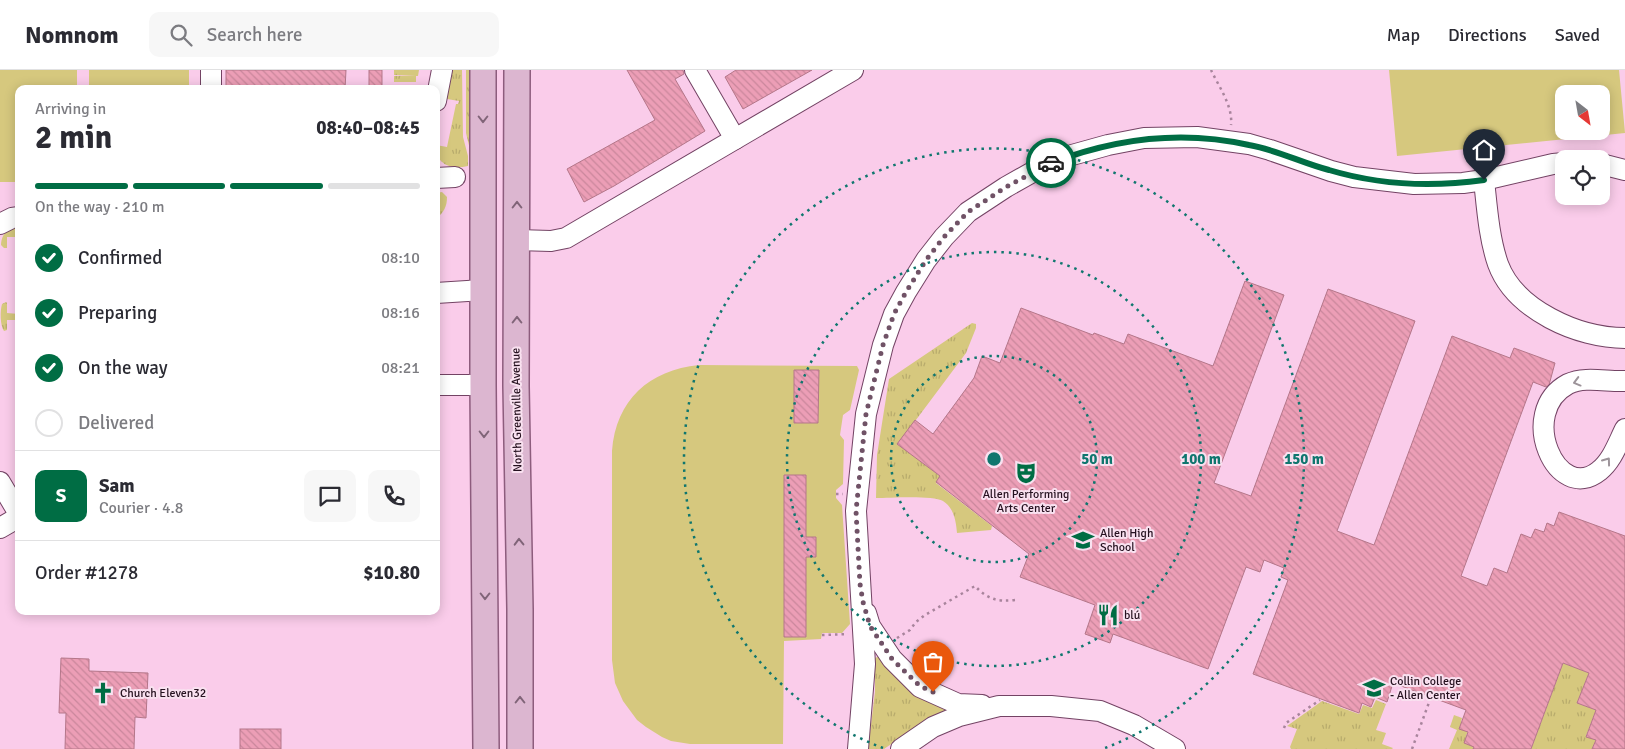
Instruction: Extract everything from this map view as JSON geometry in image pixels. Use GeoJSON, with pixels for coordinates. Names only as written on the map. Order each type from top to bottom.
{"type":"FeatureCollection","features":[{"type":"Feature","properties":{"kind":"main road"},"geometry":{"type":"LineString","coordinates":[[483,70],[486,749]]}},
{"type":"Feature","properties":{"kind":"main road","name":"North Greenville Avenue"},"geometry":{"type":"LineString","coordinates":[[517,70],[516,386],[520,609],[520,749]]}},
{"type":"Feature","properties":{"kind":"main road"},"geometry":{"type":"LineString","coordinates":[[483,385],[516,386]]}},
{"type":"Feature","properties":{"kind":"street"},"geometry":{"type":"LineString","coordinates":[[211,70],[211,85]]}},
{"type":"Feature","properties":{"kind":"street"},"geometry":{"type":"LineString","coordinates":[[439,85],[442,70]]}},
{"type":"Feature","properties":{"kind":"street"},"geometry":{"type":"LineString","coordinates":[[695,70],[735,139]]}},
{"type":"Feature","properties":{"kind":"street"},"geometry":{"type":"LineString","coordinates":[[517,240],[551,241],[566,238],[853,70]]}},
{"type":"Feature","properties":{"kind":"street"},"geometry":{"type":"LineString","coordinates":[[858,749],[865,664],[870,635],[860,584],[856,511],[866,414],[883,345],[911,284],[926,260],[944,237],[968,212],[1006,187],[1046,165],[1108,144],[1144,138],[1197,137],[1249,144],[1331,171],[1392,182],[1436,184],[1484,180],[1500,178],[1555,164]]}},
{"type":"Feature","properties":{"kind":"street"},"geometry":{"type":"LineString","coordinates":[[1610,166],[1625,170]]}},
{"type":"Feature","properties":{"kind":"street"},"geometry":{"type":"LineString","coordinates":[[1484,180],[1494,252],[1502,272],[1517,294],[1536,310],[1567,326],[1602,336],[1625,338]]}},
{"type":"Feature","properties":{"kind":"street"},"geometry":{"type":"LineString","coordinates":[[0,224],[15,218]]}},
{"type":"Feature","properties":{"kind":"street"},"geometry":{"type":"LineString","coordinates":[[440,293],[483,290]]}},
{"type":"Feature","properties":{"kind":"street"},"geometry":{"type":"LineString","coordinates":[[1625,381],[1585,380],[1567,385],[1555,395],[1549,405],[1543,433],[1547,448],[1556,465],[1568,474],[1582,477],[1591,476],[1606,465],[1625,429]]}},
{"type":"Feature","properties":{"kind":"street"},"geometry":{"type":"LineString","coordinates":[[440,385],[483,385]]}},
{"type":"Feature","properties":{"kind":"street"},"geometry":{"type":"LineString","coordinates":[[0,482],[15,508]]}},
{"type":"Feature","properties":{"kind":"street"},"geometry":{"type":"LineString","coordinates":[[0,528],[15,518]]}},
{"type":"Feature","properties":{"kind":"street"},"geometry":{"type":"LineString","coordinates":[[870,635],[920,686],[958,704],[1051,706],[1100,712],[1134,725],[1175,749]]}},
{"type":"Feature","properties":{"kind":"street"},"geometry":{"type":"LineString","coordinates":[[901,749],[933,727],[959,716],[999,706]]}},
{"type":"Feature","properties":{"kind":"path"},"geometry":{"type":"LineString","coordinates":[[1210,70],[1232,115],[1230,129]]}},
{"type":"Feature","properties":{"kind":"path"},"geometry":{"type":"LineString","coordinates":[[822,635],[870,635],[895,639],[910,630],[925,615],[975,586],[982,594],[992,600],[1014,600]]}},
{"type":"Feature","properties":{"kind":"path"},"geometry":{"type":"LineString","coordinates":[[1412,749],[1431,697]]}},
{"type":"Feature","properties":{"kind":"path"},"geometry":{"type":"LineString","coordinates":[[1284,728],[1286,723],[1320,700]]}},
{"type":"Feature","properties":{"kind":"green space"},"geometry":{"type":"Polygon","coordinates":[[[0,70],[77,70],[77,85],[15,85],[15,182],[0,182],[0,70]]]}},
{"type":"Feature","properties":{"kind":"green space"},"geometry":{"type":"Polygon","coordinates":[[[89,70],[189,70],[189,85],[89,85],[89,70]]]}},
{"type":"Feature","properties":{"kind":"green space"},"geometry":{"type":"Polygon","coordinates":[[[394,70],[419,70],[418,76],[416,76],[394,75],[394,70]]]}},
{"type":"Feature","properties":{"kind":"green space"},"geometry":{"type":"Polygon","coordinates":[[[450,70],[462,70],[463,137],[468,156],[468,166],[450,166],[440,160],[440,146],[447,147],[456,104],[459,101],[447,99],[450,70]]]}},
{"type":"Feature","properties":{"kind":"green space"},"geometry":{"type":"Polygon","coordinates":[[[466,70],[471,70],[471,154],[466,133],[466,70]]]}},
{"type":"Feature","properties":{"kind":"green space"},"geometry":{"type":"Polygon","coordinates":[[[1389,70],[1619,70],[1625,133],[1610,135],[1610,85],[1555,85],[1556,140],[1397,156],[1389,70]]]}},
{"type":"Feature","properties":{"kind":"green space"},"geometry":{"type":"Polygon","coordinates":[[[394,76],[416,76],[416,82],[394,82],[394,76]]]}},
{"type":"Feature","properties":{"kind":"green space"},"geometry":{"type":"Polygon","coordinates":[[[440,192],[447,197],[443,212],[440,215],[440,192]]]}},
{"type":"Feature","properties":{"kind":"green space"},"geometry":{"type":"Polygon","coordinates":[[[15,227],[15,237],[7,237],[7,248],[4,248],[1,245],[2,241],[4,234],[15,227]]]}},
{"type":"Feature","properties":{"kind":"green space"},"geometry":{"type":"Polygon","coordinates":[[[7,303],[7,313],[15,314],[15,320],[7,320],[7,330],[4,331],[1,322],[2,304],[7,303]]]}},
{"type":"Feature","properties":{"kind":"green space"},"geometry":{"type":"Polygon","coordinates":[[[972,323],[976,324],[976,328],[966,353],[898,444],[940,476],[936,483],[992,526],[991,530],[957,533],[952,511],[943,501],[921,497],[876,498],[877,455],[889,379],[972,323]]]}},
{"type":"Feature","properties":{"kind":"green space"},"geometry":{"type":"Polygon","coordinates":[[[699,365],[857,366],[859,370],[850,410],[843,415],[840,435],[844,440],[843,484],[836,490],[836,498],[842,505],[850,624],[842,633],[822,633],[821,639],[784,641],[783,744],[690,744],[671,741],[637,720],[623,701],[615,683],[612,660],[612,451],[615,433],[620,417],[638,391],[665,373],[699,365]]]}},
{"type":"Feature","properties":{"kind":"green space"},"geometry":{"type":"Polygon","coordinates":[[[880,656],[944,707],[945,712],[922,723],[884,749],[868,749],[875,692],[875,658],[880,656]]]}},
{"type":"Feature","properties":{"kind":"green space"},"geometry":{"type":"Polygon","coordinates":[[[1563,663],[1589,673],[1577,703],[1596,710],[1586,736],[1596,740],[1592,749],[1531,749],[1563,663]]]}},
{"type":"Feature","properties":{"kind":"green space"},"geometry":{"type":"Polygon","coordinates":[[[1376,700],[1386,704],[1376,730],[1386,733],[1382,744],[1392,749],[1291,749],[1290,747],[1297,729],[1287,726],[1322,701],[1359,714],[1363,705],[1372,708],[1376,700]]]}},
{"type":"Feature","properties":{"kind":"green space"},"geometry":{"type":"Polygon","coordinates":[[[1454,715],[1462,718],[1461,722],[1470,725],[1466,736],[1476,740],[1473,747],[1476,749],[1449,749],[1457,730],[1450,727],[1454,715]]]}},
{"type":"Feature","properties":{"kind":"building"},"geometry":{"type":"Polygon","coordinates":[[[226,70],[346,70],[345,85],[226,85],[226,70]]]}},
{"type":"Feature","properties":{"kind":"building"},"geometry":{"type":"Polygon","coordinates":[[[369,70],[382,70],[382,85],[369,85],[369,70]]]}},
{"type":"Feature","properties":{"kind":"building"},"geometry":{"type":"Polygon","coordinates":[[[627,70],[683,70],[684,74],[675,79],[705,131],[584,202],[567,169],[655,120],[627,70]]]}},
{"type":"Feature","properties":{"kind":"building"},"geometry":{"type":"Polygon","coordinates":[[[736,70],[812,70],[743,109],[725,77],[736,70]]]}},
{"type":"Feature","properties":{"kind":"building","name":"Allen High School"},"geometry":{"type":"Polygon","coordinates":[[[1245,281],[1284,295],[1214,483],[1251,496],[1328,289],[1415,321],[1337,531],[1374,545],[1452,336],[1510,358],[1514,348],[1555,363],[1549,385],[1546,387],[1533,382],[1461,576],[1487,586],[1494,568],[1507,573],[1521,534],[1531,538],[1535,529],[1544,532],[1547,523],[1554,526],[1559,512],[1625,536],[1625,749],[1592,749],[1596,740],[1586,737],[1596,710],[1577,703],[1589,673],[1563,663],[1531,749],[1473,749],[1474,747],[1464,743],[1468,732],[1459,729],[1466,710],[1393,683],[1387,702],[1375,697],[1371,707],[1362,703],[1359,713],[1253,674],[1288,580],[1281,577],[1284,568],[1264,560],[1260,572],[1246,567],[1208,669],[1113,634],[1110,643],[1085,634],[1095,605],[1020,577],[1029,554],[936,482],[940,476],[897,444],[915,420],[933,434],[974,378],[982,356],[1000,363],[1021,308],[1093,335],[1094,333],[1124,344],[1128,334],[1213,366],[1245,281]]]}},
{"type":"Feature","properties":{"kind":"building"},"geometry":{"type":"Polygon","coordinates":[[[794,370],[819,370],[818,423],[794,423],[794,370]]]}},
{"type":"Feature","properties":{"kind":"building"},"geometry":{"type":"Polygon","coordinates":[[[784,475],[806,475],[806,537],[816,537],[816,557],[806,557],[806,637],[784,637],[784,475]]]}},
{"type":"Feature","properties":{"kind":"building","name":"Church Eleven32"},"geometry":{"type":"Polygon","coordinates":[[[61,658],[89,659],[89,671],[148,673],[146,718],[135,717],[134,749],[65,749],[66,713],[59,713],[61,658]]]}},
{"type":"Feature","properties":{"kind":"building"},"geometry":{"type":"Polygon","coordinates":[[[240,729],[281,729],[281,749],[240,749],[240,729]]]}},
{"type":"Feature","properties":{"kind":"way so far"},"geometry":{"type":"LineString","coordinates":[[933,692],[920,686],[892,659],[870,626],[863,602],[860,584],[856,511],[866,414],[883,345],[894,314],[926,260],[944,237],[968,212],[1006,187],[1051,163]]}},
{"type":"Feature","properties":{"kind":"place","name":"Allen Performing Arts Center"},"geometry":{"type":"Point","coordinates":[1026,473]}},
{"type":"Feature","properties":{"kind":"place","name":"Allen High School"},"geometry":{"type":"Point","coordinates":[1083,540]}},
{"type":"Feature","properties":{"kind":"place","name":"blú"},"geometry":{"type":"Point","coordinates":[1108,615]}},
{"type":"Feature","properties":{"kind":"place","name":"Collin College - Allen Center"},"geometry":{"type":"Point","coordinates":[1374,688]}},
{"type":"Feature","properties":{"kind":"place","name":"Church Eleven32"},"geometry":{"type":"Point","coordinates":[103,693]}},
{"type":"Feature","properties":{"kind":"route"},"geometry":{"type":"LineString","coordinates":[[1051,163],[1108,144],[1144,138],[1197,137],[1249,144],[1331,171],[1373,180],[1414,184],[1463,183],[1484,180]]}}]}
